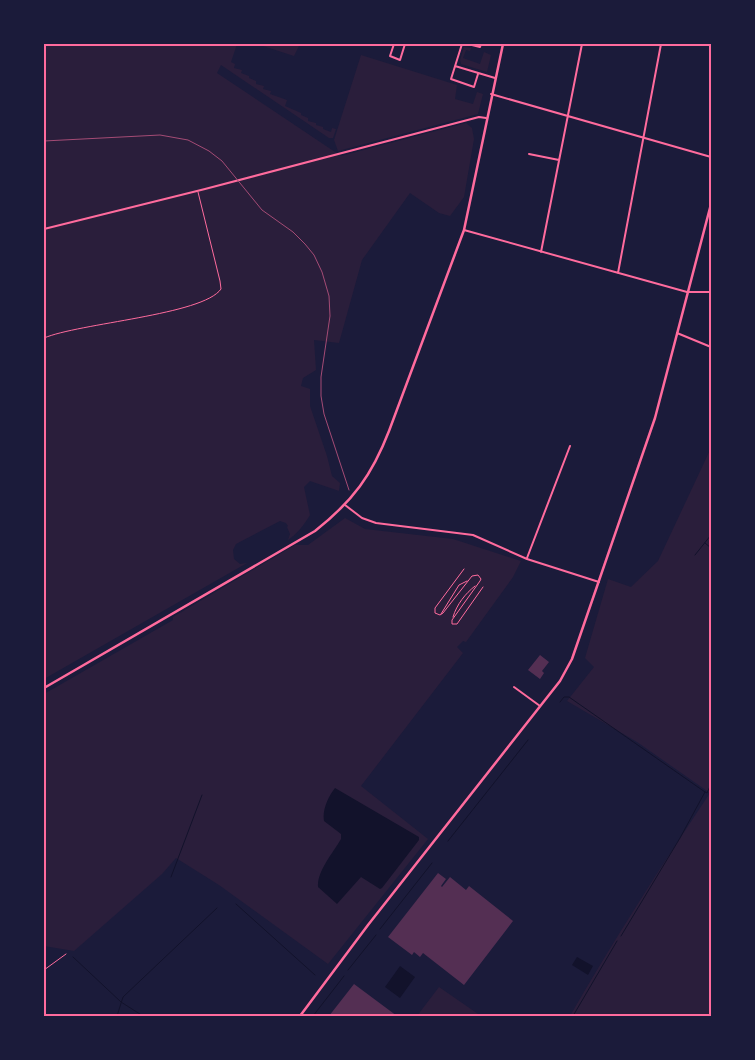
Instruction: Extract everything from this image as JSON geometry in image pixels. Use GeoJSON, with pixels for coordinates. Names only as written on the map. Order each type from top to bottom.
{"type":"FeatureCollection","features":[{"type":"Feature","properties":{"kind":"street"},"geometry":{"type":"LineString","coordinates":[[394,44],[390,56],[400,60],[405,44]]}},
{"type":"Feature","properties":{"kind":"street"},"geometry":{"type":"LineString","coordinates":[[462,44],[451,79],[474,87],[478,74]]}},
{"type":"Feature","properties":{"kind":"street"},"geometry":{"type":"LineString","coordinates":[[468,44],[480,47],[481,44]]}},
{"type":"Feature","properties":{"kind":"street"},"geometry":{"type":"LineString","coordinates":[[44,688],[315,531],[345,505],[363,484],[379,456],[464,230],[502,44]]}},
{"type":"Feature","properties":{"kind":"street"},"geometry":{"type":"LineString","coordinates":[[541,252],[582,44]]}},
{"type":"Feature","properties":{"kind":"street"},"geometry":{"type":"LineString","coordinates":[[618,273],[661,44]]}},
{"type":"Feature","properties":{"kind":"street"},"geometry":{"type":"LineString","coordinates":[[455,66],[495,78]]}},
{"type":"Feature","properties":{"kind":"street"},"geometry":{"type":"LineString","coordinates":[[492,94],[711,157]]}},
{"type":"Feature","properties":{"kind":"street"},"geometry":{"type":"LineString","coordinates":[[44,229],[198,191],[479,117],[486,118]]}},
{"type":"Feature","properties":{"kind":"street"},"geometry":{"type":"LineString","coordinates":[[530,154],[559,160]]}},
{"type":"Feature","properties":{"kind":"street"},"geometry":{"type":"LineString","coordinates":[[300,1016],[368,925],[560,681],[572,659],[655,418],[711,204]]}},
{"type":"Feature","properties":{"kind":"street"},"geometry":{"type":"LineString","coordinates":[[464,230],[687,292],[711,292]]}},
{"type":"Feature","properties":{"kind":"street"},"geometry":{"type":"LineString","coordinates":[[677,333],[711,347]]}},
{"type":"Feature","properties":{"kind":"street"},"geometry":{"type":"LineString","coordinates":[[527,559],[570,446]]}},
{"type":"Feature","properties":{"kind":"street"},"geometry":{"type":"LineString","coordinates":[[345,505],[362,518],[376,523],[473,535],[527,559],[599,582]]}},
{"type":"Feature","properties":{"kind":"street"},"geometry":{"type":"LineString","coordinates":[[514,687],[540,706]]}},
{"type":"Feature","properties":{"kind":"lane"},"geometry":{"type":"LineString","coordinates":[[44,338],[175,309],[208,299],[218,293],[221,289],[220,281],[198,191]]}},
{"type":"Feature","properties":{"kind":"path"},"geometry":{"type":"LineString","coordinates":[[440,615],[435,613],[435,608],[464,569]]}},
{"type":"Feature","properties":{"kind":"path"},"geometry":{"type":"LineString","coordinates":[[440,615],[472,576],[478,575],[481,579],[453,618],[451,622],[454,625],[483,587]]}},
{"type":"Feature","properties":{"kind":"path"},"geometry":{"type":"LineString","coordinates":[[440,615],[459,585],[468,581]]}},
{"type":"Feature","properties":{"kind":"path"},"geometry":{"type":"LineString","coordinates":[[44,970],[66,954]]}},
{"type":"Feature","properties":{"kind":"shaded area"},"geometry":{"type":"Polygon","coordinates":[[[44,44],[237,44],[231,62],[235,64],[234,68],[242,70],[241,73],[256,81],[256,84],[264,86],[263,89],[271,91],[270,94],[287,100],[285,106],[301,113],[301,115],[308,118],[308,121],[316,123],[316,125],[331,132],[332,128],[336,129],[333,138],[329,138],[221,65],[217,73],[341,156],[466,123],[472,128],[474,139],[464,197],[450,216],[439,213],[410,193],[362,260],[339,343],[314,340],[316,370],[303,378],[301,386],[310,389],[310,406],[332,476],[340,483],[339,491],[310,481],[304,487],[310,515],[291,538],[288,540],[290,534],[288,526],[280,521],[236,544],[233,550],[234,559],[240,564],[247,563],[44,679],[44,44]]]}},
{"type":"Feature","properties":{"kind":"shaded area"},"geometry":{"type":"Polygon","coordinates":[[[257,44],[300,44],[294,56],[257,44]]]}},
{"type":"Feature","properties":{"kind":"shaded area"},"geometry":{"type":"Polygon","coordinates":[[[464,47],[471,48],[470,51],[466,50],[463,58],[480,64],[484,52],[491,55],[487,72],[461,64],[460,60],[464,47]]]}},
{"type":"Feature","properties":{"kind":"shaded area"},"geometry":{"type":"Polygon","coordinates":[[[361,55],[457,85],[455,99],[473,104],[477,92],[483,94],[478,114],[338,151],[334,140],[361,55]]]}},
{"type":"Feature","properties":{"kind":"shaded area"},"geometry":{"type":"Polygon","coordinates":[[[711,448],[711,1016],[570,1016],[638,903],[710,793],[637,742],[567,701],[594,667],[585,658],[608,579],[631,587],[658,561],[711,448]]]}},
{"type":"Feature","properties":{"kind":"shaded area"},"geometry":{"type":"Polygon","coordinates":[[[345,518],[365,529],[453,539],[521,561],[513,577],[466,642],[463,641],[457,647],[463,653],[361,786],[428,839],[328,964],[219,885],[176,858],[162,874],[74,951],[44,946],[44,694],[173,620],[173,617],[295,545],[308,545],[345,518]]]}},
{"type":"Feature","properties":{"kind":"shaded area"},"geometry":{"type":"Polygon","coordinates":[[[335,788],[419,837],[419,840],[382,888],[380,889],[361,877],[337,904],[318,887],[318,881],[323,868],[341,839],[341,834],[324,821],[326,804],[335,788]]]}},
{"type":"Feature","properties":{"kind":"shaded area"},"geometry":{"type":"Polygon","coordinates":[[[577,957],[593,966],[588,975],[572,965],[577,957]]]}},
{"type":"Feature","properties":{"kind":"shaded area"},"geometry":{"type":"Polygon","coordinates":[[[400,966],[415,977],[400,998],[385,987],[400,966]]]}},
{"type":"Feature","properties":{"kind":"shaded area"},"geometry":{"type":"Polygon","coordinates":[[[439,987],[481,1016],[417,1016],[439,987]]]}},
{"type":"Feature","properties":{"kind":"building"},"geometry":{"type":"Polygon","coordinates":[[[540,655],[549,662],[542,671],[544,673],[540,679],[528,670],[540,655]]]}},
{"type":"Feature","properties":{"kind":"building"},"geometry":{"type":"Polygon","coordinates":[[[438,873],[446,879],[442,887],[450,877],[466,890],[469,886],[513,921],[464,985],[423,953],[420,957],[414,952],[412,955],[388,937],[438,873]]]}},
{"type":"Feature","properties":{"kind":"building"},"geometry":{"type":"Polygon","coordinates":[[[354,984],[397,1016],[329,1016],[354,984]]]}},
{"type":"Feature","properties":{"kind":"waterway"},"geometry":{"type":"LineString","coordinates":[[695,555],[711,535]]}},
{"type":"Feature","properties":{"kind":"waterway"},"geometry":{"type":"LineString","coordinates":[[705,543],[711,548]]}},
{"type":"Feature","properties":{"kind":"waterway"},"geometry":{"type":"LineString","coordinates":[[560,702],[564,697],[569,697],[705,792],[707,793],[711,784]]}},
{"type":"Feature","properties":{"kind":"waterway"},"geometry":{"type":"LineString","coordinates":[[448,841],[528,740]]}},
{"type":"Feature","properties":{"kind":"waterway"},"geometry":{"type":"LineString","coordinates":[[621,936],[680,838],[705,792]]}},
{"type":"Feature","properties":{"kind":"waterway"},"geometry":{"type":"LineString","coordinates":[[171,877],[202,795]]}},
{"type":"Feature","properties":{"kind":"waterway"},"geometry":{"type":"LineString","coordinates":[[380,929],[432,863]]}},
{"type":"Feature","properties":{"kind":"waterway"},"geometry":{"type":"LineString","coordinates":[[236,904],[315,975]]}},
{"type":"Feature","properties":{"kind":"waterway"},"geometry":{"type":"LineString","coordinates":[[117,1016],[123,997],[217,908]]}},
{"type":"Feature","properties":{"kind":"waterway"},"geometry":{"type":"LineString","coordinates":[[348,970],[376,935]]}},
{"type":"Feature","properties":{"kind":"waterway"},"geometry":{"type":"LineString","coordinates":[[573,1016],[617,941]]}},
{"type":"Feature","properties":{"kind":"waterway"},"geometry":{"type":"LineString","coordinates":[[73,957],[121,1002],[143,1016]]}},
{"type":"Feature","properties":{"kind":"waterway"},"geometry":{"type":"LineString","coordinates":[[313,1016],[344,976]]}},
{"type":"Feature","properties":{"kind":"railway"},"geometry":{"type":"LineString","coordinates":[[44,141],[160,135],[188,140],[209,151],[222,161],[262,210],[293,232],[305,244],[314,255],[322,272],[329,296],[330,316],[321,377],[321,396],[324,414],[349,490]]}}]}
